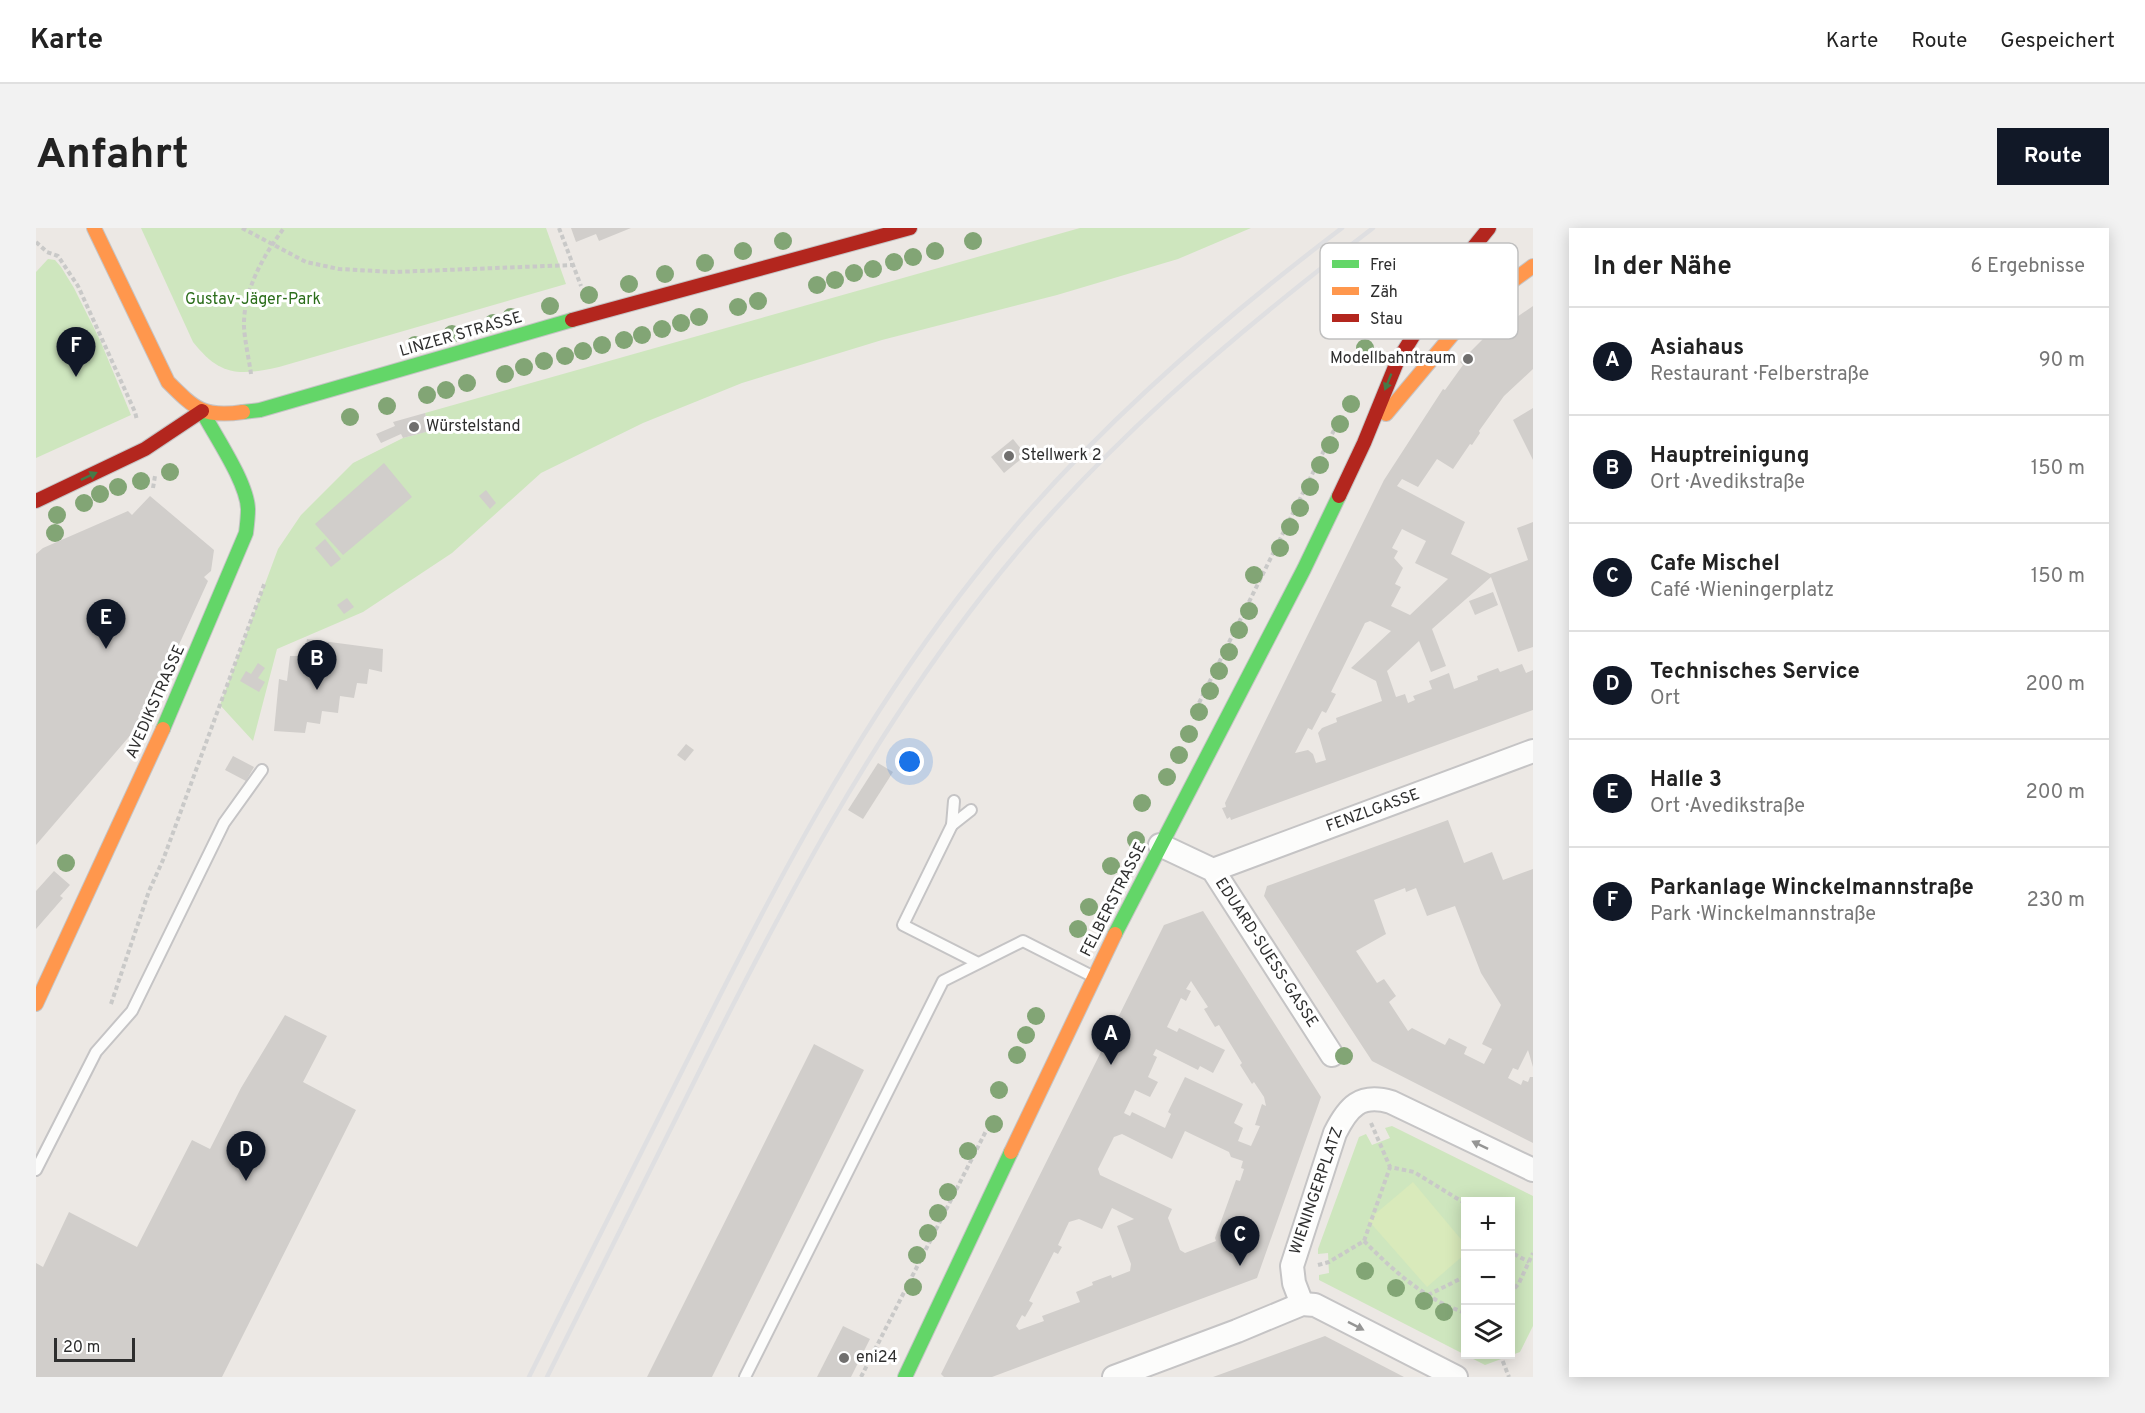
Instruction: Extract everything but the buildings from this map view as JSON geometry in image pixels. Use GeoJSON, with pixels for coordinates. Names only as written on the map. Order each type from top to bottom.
{"type":"FeatureCollection","features":[{"type":"Feature","properties":{"kind":"main road"},"geometry":{"type":"LineString","coordinates":[[36,501],[145,449],[202,411],[188,402],[168,382],[94,228]]}},
{"type":"Feature","properties":{"kind":"main road","name":"LINZER STRASSE"},"geometry":{"type":"LineString","coordinates":[[202,411],[224,415],[260,410],[591,314],[910,228]]}},
{"type":"Feature","properties":{"kind":"main road","name":"FELBERSTRASSE"},"geometry":{"type":"LineString","coordinates":[[1477,243],[1489,228]]}},
{"type":"Feature","properties":{"kind":"main road","name":"FELBERSTRASSE"},"geometry":{"type":"LineString","coordinates":[[1518,277],[1533,266]]}},
{"type":"Feature","properties":{"kind":"main road","name":"FELBERSTRASSE"},"geometry":{"type":"LineString","coordinates":[[905,1377],[1093,977],[1304,569],[1364,443],[1396,362],[1411,339]]}},
{"type":"Feature","properties":{"kind":"main road","name":"FELBERSTRASSE"},"geometry":{"type":"LineString","coordinates":[[1364,443],[1448,339]]}},
{"type":"Feature","properties":{"kind":"main road","name":"AVEDIKSTRASSE"},"geometry":{"type":"LineString","coordinates":[[36,1004],[169,716],[246,533],[248,510],[246,497],[240,481],[202,411]]}},
{"type":"Feature","properties":{"kind":"street","name":"FENZLGASSE"},"geometry":{"type":"LineString","coordinates":[[1213,870],[1533,752]]}},
{"type":"Feature","properties":{"kind":"street","name":"EDUARD-SUESS-GASSE"},"geometry":{"type":"LineString","coordinates":[[1160,845],[1213,870],[1332,1054]]}},
{"type":"Feature","properties":{"kind":"street","name":"WIENINGERPLATZ"},"geometry":{"type":"LineString","coordinates":[[1302,1304],[1294,1283],[1292,1266],[1335,1133],[1344,1114],[1360,1101],[1377,1098],[1391,1102],[1533,1170]]}},
{"type":"Feature","properties":{"kind":"street"},"geometry":{"type":"LineString","coordinates":[[1114,1377],[1237,1332],[1302,1304],[1315,1305],[1456,1377]]}},
{"type":"Feature","properties":{"kind":"lane"},"geometry":{"type":"LineString","coordinates":[[36,1170],[96,1052],[132,1011],[224,823],[262,770]]}},
{"type":"Feature","properties":{"kind":"lane"},"geometry":{"type":"LineString","coordinates":[[954,801],[952,825],[903,925],[978,963]]}},
{"type":"Feature","properties":{"kind":"lane"},"geometry":{"type":"LineString","coordinates":[[952,825],[971,810]]}},
{"type":"Feature","properties":{"kind":"lane"},"geometry":{"type":"LineString","coordinates":[[745,1377],[943,981],[1023,941],[1093,977]]}},
{"type":"Feature","properties":{"kind":"path"},"geometry":{"type":"LineString","coordinates":[[242,228],[306,262],[339,269],[394,272],[573,265]]}},
{"type":"Feature","properties":{"kind":"path"},"geometry":{"type":"LineString","coordinates":[[251,374],[244,326],[250,285],[272,244],[284,228]]}},
{"type":"Feature","properties":{"kind":"path"},"geometry":{"type":"LineString","coordinates":[[559,228],[591,314]]}},
{"type":"Feature","properties":{"kind":"path"},"geometry":{"type":"LineString","coordinates":[[36,242],[46,252],[58,256],[78,286],[131,402],[138,424]]}},
{"type":"Feature","properties":{"kind":"path"},"geometry":{"type":"LineString","coordinates":[[46,252],[52,247]]}},
{"type":"Feature","properties":{"kind":"path"},"geometry":{"type":"LineString","coordinates":[[153,488],[155,475]]}},
{"type":"Feature","properties":{"kind":"path"},"geometry":{"type":"LineString","coordinates":[[110,1009],[149,891],[163,860],[265,582]]}},
{"type":"Feature","properties":{"kind":"path"},"geometry":{"type":"LineString","coordinates":[[1329,1262],[1364,1241],[1390,1167],[1381,1142]]}},
{"type":"Feature","properties":{"kind":"path"},"geometry":{"type":"LineString","coordinates":[[1390,1167],[1414,1172],[1461,1201]]}},
{"type":"Feature","properties":{"kind":"path"},"geometry":{"type":"LineString","coordinates":[[1364,1241],[1398,1274],[1449,1308],[1461,1312]]}},
{"type":"Feature","properties":{"kind":"path"},"geometry":{"type":"LineString","coordinates":[[1515,1288],[1533,1253]]}},
{"type":"Feature","properties":{"kind":"path"},"geometry":{"type":"LineString","coordinates":[[1515,1254],[1529,1262]]}},
{"type":"Feature","properties":{"kind":"path"},"geometry":{"type":"LineString","coordinates":[[1428,1295],[1461,1278]]}},
{"type":"Feature","properties":{"kind":"path"},"geometry":{"type":"LineString","coordinates":[[1502,1359],[1509,1377]]}},
{"type":"Feature","properties":{"kind":"green space","name":"Gustav-Jäger-Park"},"geometry":{"type":"Polygon","coordinates":[[[141,228],[546,228],[566,284],[279,367],[252,372],[231,371],[212,362],[193,342],[141,228]]]}},
{"type":"Feature","properties":{"kind":"green space"},"geometry":{"type":"Polygon","coordinates":[[[1080,228],[1251,228],[1178,259],[1057,295],[882,340],[742,383],[643,423],[541,473],[452,553],[363,612],[277,649],[253,741],[220,705],[278,549],[301,515],[353,463],[403,438],[429,431],[425,413],[1080,228]]]}},
{"type":"Feature","properties":{"kind":"green space"},"geometry":{"type":"Polygon","coordinates":[[[48,259],[55,260],[74,288],[100,340],[131,415],[36,458],[36,272],[48,259]]]}},
{"type":"Feature","properties":{"kind":"green space"},"geometry":{"type":"Polygon","coordinates":[[[1392,1126],[1533,1196],[1533,1326],[1520,1352],[1515,1354],[1515,1197],[1461,1197],[1461,1353],[1319,1280],[1319,1275],[1329,1273],[1328,1253],[1318,1254],[1318,1249],[1359,1137],[1366,1134],[1372,1145],[1390,1138],[1385,1128],[1392,1126]]]}},
{"type":"Feature","properties":{"kind":"green space"},"geometry":{"type":"Polygon","coordinates":[[[1413,1182],[1461,1239],[1461,1257],[1427,1287],[1368,1220],[1413,1182]]]}},
{"type":"Feature","properties":{"kind":"green space"},"geometry":{"type":"Polygon","coordinates":[[[1473,1359],[1501,1359],[1485,1365],[1473,1359]]]}},
{"type":"Feature","properties":{"kind":"railway"},"geometry":{"type":"LineString","coordinates":[[1323,243],[1342,228]]}},
{"type":"Feature","properties":{"kind":"railway"},"geometry":{"type":"LineString","coordinates":[[1354,243],[1373,228]]}},
{"type":"Feature","properties":{"kind":"railway"},"geometry":{"type":"LineString","coordinates":[[529,1377],[720,994],[785,870],[855,749],[932,633],[1014,528],[1101,435],[1194,348],[1320,245]]}},
{"type":"Feature","properties":{"kind":"railway"},"geometry":{"type":"LineString","coordinates":[[547,1377],[730,1011],[795,887],[865,765],[943,648],[1027,540],[1119,443],[1217,353],[1320,269]]}},
{"type":"Feature","properties":{"kind":"traffic: fast"},"geometry":{"type":"LineString","coordinates":[[243,412],[260,410],[572,320]]}},
{"type":"Feature","properties":{"kind":"traffic: fast"},"geometry":{"type":"LineString","coordinates":[[163,729],[246,533],[248,509],[242,486],[230,459],[202,411]]}},
{"type":"Feature","properties":{"kind":"traffic: fast"},"geometry":{"type":"LineString","coordinates":[[1115,934],[1304,569],[1339,496]]}},
{"type":"Feature","properties":{"kind":"traffic: fast"},"geometry":{"type":"LineString","coordinates":[[905,1377],[1011,1152]]}},
{"type":"Feature","properties":{"kind":"traffic: slow"},"geometry":{"type":"LineString","coordinates":[[94,228],[168,382],[193,405],[201,409],[219,414],[243,412]]}},
{"type":"Feature","properties":{"kind":"traffic: slow"},"geometry":{"type":"LineString","coordinates":[[1518,277],[1533,266]]}},
{"type":"Feature","properties":{"kind":"traffic: slow"},"geometry":{"type":"LineString","coordinates":[[1386,414],[1449,339]]}},
{"type":"Feature","properties":{"kind":"traffic: slow"},"geometry":{"type":"LineString","coordinates":[[36,1004],[163,729]]}},
{"type":"Feature","properties":{"kind":"traffic: slow"},"geometry":{"type":"LineString","coordinates":[[1011,1152],[1115,934]]}},
{"type":"Feature","properties":{"kind":"traffic: jam"},"geometry":{"type":"LineString","coordinates":[[572,320],[910,228]]}},
{"type":"Feature","properties":{"kind":"traffic: jam"},"geometry":{"type":"LineString","coordinates":[[1477,243],[1489,228]]}},
{"type":"Feature","properties":{"kind":"traffic: jam"},"geometry":{"type":"LineString","coordinates":[[1339,496],[1364,443],[1397,362],[1411,339]]}},
{"type":"Feature","properties":{"kind":"traffic: jam"},"geometry":{"type":"LineString","coordinates":[[36,501],[145,449],[202,411]]}},
{"type":"Feature","properties":{"kind":"place","name":"Modellbahntraum"},"geometry":{"type":"Point","coordinates":[1468,359]}},
{"type":"Feature","properties":{"kind":"place","name":"Parkanlage Winckelmannstraße"},"geometry":{"type":"Point","coordinates":[76,377]}},
{"type":"Feature","properties":{"kind":"place","name":"Würstelstand"},"geometry":{"type":"Point","coordinates":[414,427]}},
{"type":"Feature","properties":{"kind":"place","name":"Stellwerk 2"},"geometry":{"type":"Point","coordinates":[1009,456]}},
{"type":"Feature","properties":{"kind":"place","name":"Halle 3"},"geometry":{"type":"Point","coordinates":[106,649]}},
{"type":"Feature","properties":{"kind":"place","name":"Hauptreinigung"},"geometry":{"type":"Point","coordinates":[317,690]}},
{"type":"Feature","properties":{"kind":"place","name":"Asiahaus"},"geometry":{"type":"Point","coordinates":[1111,1065]}},
{"type":"Feature","properties":{"kind":"place","name":"Technisches Service"},"geometry":{"type":"Point","coordinates":[246,1181]}},
{"type":"Feature","properties":{"kind":"place","name":"Cafe Mischel"},"geometry":{"type":"Point","coordinates":[1240,1266]}},
{"type":"Feature","properties":{"kind":"place","name":"eni24"},"geometry":{"type":"Point","coordinates":[844,1358]}}]}
